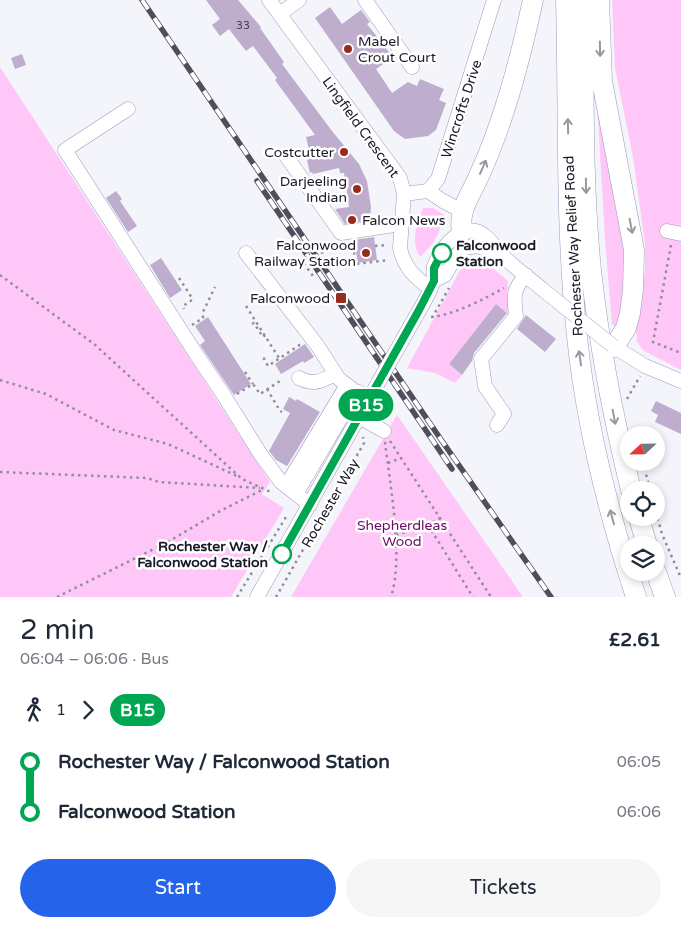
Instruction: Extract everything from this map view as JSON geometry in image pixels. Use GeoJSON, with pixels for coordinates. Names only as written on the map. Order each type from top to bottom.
{"type":"FeatureCollection","features":[{"type":"Feature","properties":{"kind":"highway"},"geometry":{"type":"LineString","coordinates":[[462,232],[460,222],[462,211],[482,170],[493,140],[513,80],[533,0]]}},
{"type":"Feature","properties":{"kind":"highway"},"geometry":{"type":"LineString","coordinates":[[566,0],[576,67]]}},
{"type":"Feature","properties":{"kind":"highway"},"geometry":{"type":"LineString","coordinates":[[576,67],[583,0]]}},
{"type":"Feature","properties":{"kind":"highway"},"geometry":{"type":"LineString","coordinates":[[599,0],[602,81],[633,234],[634,250],[633,290],[630,313],[626,328],[614,346]]}},
{"type":"Feature","properties":{"kind":"highway","name":"Rochester Way Relief Road"},"geometry":{"type":"LineString","coordinates":[[576,67],[592,276],[602,356],[629,481]]}},
{"type":"Feature","properties":{"kind":"highway","name":"Rochester Way Relief Road"},"geometry":{"type":"LineString","coordinates":[[576,67],[569,229],[577,338],[589,420],[599,467],[621,550],[636,597]]}},
{"type":"Feature","properties":{"kind":"highway"},"geometry":{"type":"LineString","coordinates":[[659,581],[665,597]]}},
{"type":"Feature","properties":{"kind":"street","name":"Lingfield Crescent"},"geometry":{"type":"LineString","coordinates":[[269,0],[400,178],[404,194],[400,248],[405,263],[414,277],[432,285]]}},
{"type":"Feature","properties":{"kind":"street"},"geometry":{"type":"LineString","coordinates":[[280,14],[299,0]]}},
{"type":"Feature","properties":{"kind":"street"},"geometry":{"type":"LineString","coordinates":[[364,0],[412,67]]}},
{"type":"Feature","properties":{"kind":"street","name":"Wincrofts Drive"},"geometry":{"type":"LineString","coordinates":[[428,191],[438,179],[494,0]]}},
{"type":"Feature","properties":{"kind":"street"},"geometry":{"type":"LineString","coordinates":[[128,109],[65,150],[261,454],[281,482],[310,505]]}},
{"type":"Feature","properties":{"kind":"street"},"geometry":{"type":"LineString","coordinates":[[286,156],[341,233],[402,224]]}},
{"type":"Feature","properties":{"kind":"street"},"geometry":{"type":"LineString","coordinates":[[404,194],[428,191],[462,211]]}},
{"type":"Feature","properties":{"kind":"street"},"geometry":{"type":"LineString","coordinates":[[462,232],[474,230],[485,236],[503,256],[614,346],[645,366],[681,382]]}},
{"type":"Feature","properties":{"kind":"street","name":"Rochester Way"},"geometry":{"type":"LineString","coordinates":[[257,597],[416,316],[432,285],[436,263],[449,242],[462,232]]}},
{"type":"Feature","properties":{"kind":"street"},"geometry":{"type":"LineString","coordinates":[[432,285],[445,275],[455,256],[464,248],[482,247],[503,256]]}},
{"type":"Feature","properties":{"kind":"street"},"geometry":{"type":"LineString","coordinates":[[246,252],[306,330],[339,379],[351,389],[372,394]]}},
{"type":"Feature","properties":{"kind":"street"},"geometry":{"type":"LineString","coordinates":[[497,425],[504,414],[485,386],[481,360],[516,316],[514,284],[526,275]]}},
{"type":"Feature","properties":{"kind":"street"},"geometry":{"type":"LineString","coordinates":[[299,378],[317,383],[336,374]]}},
{"type":"Feature","properties":{"kind":"street"},"geometry":{"type":"LineString","coordinates":[[291,490],[351,389]]}},
{"type":"Feature","properties":{"kind":"street"},"geometry":{"type":"LineString","coordinates":[[359,417],[384,431]]}},
{"type":"Feature","properties":{"kind":"path"},"geometry":{"type":"LineString","coordinates":[[674,233],[653,342],[681,353]]}},
{"type":"Feature","properties":{"kind":"path"},"geometry":{"type":"LineString","coordinates":[[375,246],[388,245]]}},
{"type":"Feature","properties":{"kind":"path"},"geometry":{"type":"LineString","coordinates":[[317,247],[330,265]]}},
{"type":"Feature","properties":{"kind":"path"},"geometry":{"type":"LineString","coordinates":[[354,252],[356,264],[389,260]]}},
{"type":"Feature","properties":{"kind":"path"},"geometry":{"type":"LineString","coordinates":[[300,259],[313,276]]}},
{"type":"Feature","properties":{"kind":"path"},"geometry":{"type":"LineString","coordinates":[[0,275],[94,344],[242,479]]}},
{"type":"Feature","properties":{"kind":"path"},"geometry":{"type":"LineString","coordinates":[[179,278],[192,298],[183,306],[185,313]]}},
{"type":"Feature","properties":{"kind":"path"},"geometry":{"type":"LineString","coordinates":[[449,288],[432,318],[448,314],[514,284]]}},
{"type":"Feature","properties":{"kind":"path"},"geometry":{"type":"LineString","coordinates":[[203,318],[203,312],[215,287]]}},
{"type":"Feature","properties":{"kind":"path"},"geometry":{"type":"LineString","coordinates":[[246,306],[280,358]]}},
{"type":"Feature","properties":{"kind":"path"},"geometry":{"type":"LineString","coordinates":[[188,319],[188,329]]}},
{"type":"Feature","properties":{"kind":"path"},"geometry":{"type":"LineString","coordinates":[[252,324],[254,323],[263,337],[265,335]]}},
{"type":"Feature","properties":{"kind":"path"},"geometry":{"type":"LineString","coordinates":[[265,358],[268,366],[306,341]]}},
{"type":"Feature","properties":{"kind":"path"},"geometry":{"type":"LineString","coordinates":[[245,372],[260,394],[283,379]]}},
{"type":"Feature","properties":{"kind":"path"},"geometry":{"type":"LineString","coordinates":[[627,400],[640,375]]}},
{"type":"Feature","properties":{"kind":"path"},"geometry":{"type":"LineString","coordinates":[[0,380],[46,394],[114,430],[168,444],[274,493]]}},
{"type":"Feature","properties":{"kind":"path"},"geometry":{"type":"LineString","coordinates":[[228,401],[253,384]]}},
{"type":"Feature","properties":{"kind":"path"},"geometry":{"type":"LineString","coordinates":[[267,389],[282,412]]}},
{"type":"Feature","properties":{"kind":"path"},"geometry":{"type":"LineString","coordinates":[[384,431],[491,597]]}},
{"type":"Feature","properties":{"kind":"path"},"geometry":{"type":"LineString","coordinates":[[384,431],[396,535],[395,585],[391,597]]}},
{"type":"Feature","properties":{"kind":"path","name":"Rochester Way"},"geometry":{"type":"LineString","coordinates":[[276,597],[364,443],[362,434]]}},
{"type":"Feature","properties":{"kind":"path"},"geometry":{"type":"LineString","coordinates":[[388,463],[401,458]]}},
{"type":"Feature","properties":{"kind":"path"},"geometry":{"type":"LineString","coordinates":[[0,472],[147,478],[159,482],[264,489]]}},
{"type":"Feature","properties":{"kind":"path"},"geometry":{"type":"LineString","coordinates":[[57,597],[166,543],[222,510],[264,489]]}},
{"type":"Feature","properties":{"kind":"path"},"geometry":{"type":"LineString","coordinates":[[396,535],[428,525],[440,518]]}},
{"type":"Feature","properties":{"kind":"path"},"geometry":{"type":"LineString","coordinates":[[428,525],[473,597]]}},
{"type":"Feature","properties":{"kind":"path"},"geometry":{"type":"LineString","coordinates":[[660,526],[681,578]]}},
{"type":"Feature","properties":{"kind":"green space"},"geometry":{"type":"Polygon","coordinates":[[[612,0],[681,0],[681,370],[644,351],[637,342],[636,330],[645,272],[645,244],[633,157],[615,68],[612,0]]]}},
{"type":"Feature","properties":{"kind":"green space"},"geometry":{"type":"Polygon","coordinates":[[[0,67],[270,482],[262,494],[284,508],[231,597],[0,597],[0,67]]]}},
{"type":"Feature","properties":{"kind":"green space"},"geometry":{"type":"Polygon","coordinates":[[[596,85],[628,259],[620,332],[612,324],[596,85]]]}},
{"type":"Feature","properties":{"kind":"green space"},"geometry":{"type":"Polygon","coordinates":[[[423,208],[433,208],[444,215],[436,238],[420,257],[415,245],[415,239],[423,208]]]}},
{"type":"Feature","properties":{"kind":"green space"},"geometry":{"type":"Polygon","coordinates":[[[483,260],[508,281],[507,296],[510,315],[496,304],[449,364],[462,375],[455,383],[435,373],[407,368],[463,265],[483,260]]]}},
{"type":"Feature","properties":{"kind":"green space","name":"Shepherdleas Wood"},"geometry":{"type":"Polygon","coordinates":[[[397,415],[523,597],[291,597],[397,415]]]}},
{"type":"Feature","properties":{"kind":"building"},"geometry":{"type":"Polygon","coordinates":[[[206,0],[238,0],[261,27],[284,62],[282,64],[359,164],[367,181],[371,207],[370,220],[345,224],[335,209],[349,207],[344,173],[340,173],[339,168],[310,173],[306,156],[310,155],[306,137],[315,135],[253,46],[246,51],[229,29],[220,36],[212,25],[220,19],[206,0]]]}},
{"type":"Feature","properties":{"kind":"building"},"geometry":{"type":"Polygon","coordinates":[[[330,7],[342,24],[361,10],[370,22],[367,24],[393,57],[376,69],[392,93],[408,82],[417,86],[420,79],[444,89],[439,100],[446,103],[436,130],[428,136],[405,139],[394,131],[315,18],[330,7]]]}},
{"type":"Feature","properties":{"kind":"building"},"geometry":{"type":"Polygon","coordinates":[[[22,54],[26,65],[15,69],[11,58],[22,54]]]}},
{"type":"Feature","properties":{"kind":"building"},"geometry":{"type":"Polygon","coordinates":[[[116,191],[122,199],[120,201],[137,226],[128,232],[106,198],[116,191]]]}},
{"type":"Feature","properties":{"kind":"building","name":"Falconwood Railway Station"},"geometry":{"type":"Polygon","coordinates":[[[374,237],[377,260],[358,263],[354,240],[374,237]]]}},
{"type":"Feature","properties":{"kind":"building"},"geometry":{"type":"Polygon","coordinates":[[[161,258],[182,290],[170,298],[150,265],[161,258]]]}},
{"type":"Feature","properties":{"kind":"building"},"geometry":{"type":"Polygon","coordinates":[[[496,304],[507,313],[474,353],[472,361],[462,375],[449,364],[496,304]]]}},
{"type":"Feature","properties":{"kind":"building"},"geometry":{"type":"Polygon","coordinates":[[[526,315],[556,339],[545,352],[517,329],[526,315]]]}},
{"type":"Feature","properties":{"kind":"building"},"geometry":{"type":"Polygon","coordinates":[[[208,317],[251,384],[234,395],[200,345],[205,341],[195,326],[208,317]]]}},
{"type":"Feature","properties":{"kind":"building"},"geometry":{"type":"Polygon","coordinates":[[[305,344],[314,357],[281,374],[275,364],[305,344]]]}},
{"type":"Feature","properties":{"kind":"building"},"geometry":{"type":"Polygon","coordinates":[[[289,397],[296,401],[297,399],[320,412],[287,466],[276,460],[269,451],[290,413],[283,409],[289,397]]]}},
{"type":"Feature","properties":{"kind":"building"},"geometry":{"type":"Polygon","coordinates":[[[656,401],[681,413],[681,434],[655,422],[658,415],[651,411],[656,401]]]}},
{"type":"Feature","properties":{"kind":"railway"},"geometry":{"type":"LineString","coordinates":[[142,0],[442,441],[551,597]]}},
{"type":"Feature","properties":{"kind":"railway"},"geometry":{"type":"LineString","coordinates":[[257,181],[452,469]]}},
{"type":"Feature","properties":{"kind":"bus line","name":"B15"},"geometry":{"type":"LineString","coordinates":[[282,554],[419,310],[434,281],[434,268],[442,253]]}},
{"type":"Feature","properties":{"kind":"place","name":"Mabel Crout Court"},"geometry":{"type":"Point","coordinates":[348,49]}},
{"type":"Feature","properties":{"kind":"place","name":"Costcutter"},"geometry":{"type":"Point","coordinates":[344,152]}},
{"type":"Feature","properties":{"kind":"place","name":"Darjeeling Indian"},"geometry":{"type":"Point","coordinates":[357,189]}},
{"type":"Feature","properties":{"kind":"place","name":"Falcon News"},"geometry":{"type":"Point","coordinates":[352,220]}},
{"type":"Feature","properties":{"kind":"place","name":"Falconwood Railway Station"},"geometry":{"type":"Point","coordinates":[366,253]}},
{"type":"Feature","properties":{"kind":"place","name":"Falconwood Station"},"geometry":{"type":"Point","coordinates":[442,253]}},
{"type":"Feature","properties":{"kind":"place","name":"Falconwood"},"geometry":{"type":"Point","coordinates":[341,298]}},
{"type":"Feature","properties":{"kind":"place","name":"Rochester Way / Falconwood Station"},"geometry":{"type":"Point","coordinates":[282,554]}}]}
